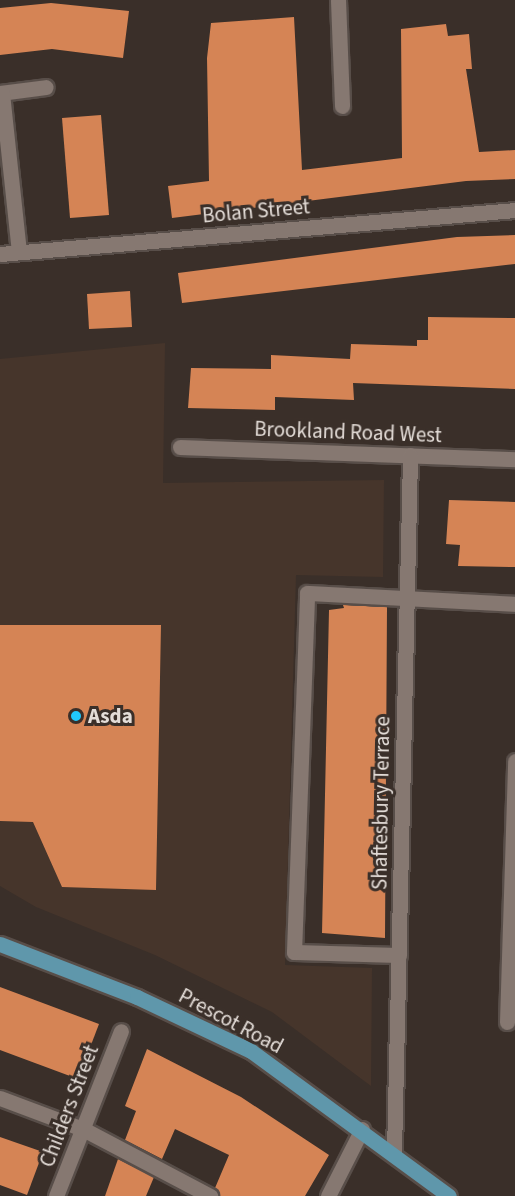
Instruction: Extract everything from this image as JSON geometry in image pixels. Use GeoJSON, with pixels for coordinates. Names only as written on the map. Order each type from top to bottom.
{"type":"FeatureCollection","features":[{"type":"Feature","properties":{"kind":"main road"},"geometry":{"type":"LineString","coordinates":[[0,934],[16,950]]}},
{"type":"Feature","properties":{"kind":"main road","name":"Prescot Road"},"geometry":{"type":"LineString","coordinates":[[0,944],[137,997],[251,1051],[394,1152],[449,1196]]}},
{"type":"Feature","properties":{"kind":"street"},"geometry":{"type":"LineString","coordinates":[[338,0],[342,106]]}},
{"type":"Feature","properties":{"kind":"street"},"geometry":{"type":"LineString","coordinates":[[19,251],[1,93],[46,87]]}},
{"type":"Feature","properties":{"kind":"street","name":"Bolan Street"},"geometry":{"type":"LineString","coordinates":[[0,254],[515,210]]}},
{"type":"Feature","properties":{"kind":"street","name":"Brookland Road West"},"geometry":{"type":"LineString","coordinates":[[180,447],[515,459]]}},
{"type":"Feature","properties":{"kind":"street","name":"Shaftesbury Terrace"},"geometry":{"type":"LineString","coordinates":[[394,1152],[410,455]]}},
{"type":"Feature","properties":{"kind":"street"},"geometry":{"type":"LineString","coordinates":[[399,955],[294,952],[307,593],[407,596],[515,604]]}},
{"type":"Feature","properties":{"kind":"street"},"geometry":{"type":"LineString","coordinates":[[507,1022],[515,761]]}},
{"type":"Feature","properties":{"kind":"street","name":"Childers Street"},"geometry":{"type":"LineString","coordinates":[[56,1196],[121,1031]]}},
{"type":"Feature","properties":{"kind":"street"},"geometry":{"type":"LineString","coordinates":[[0,1098],[83,1129],[191,1190],[210,1196]]}},
{"type":"Feature","properties":{"kind":"street"},"geometry":{"type":"LineString","coordinates":[[328,1196],[362,1129]]}},
{"type":"Feature","properties":{"kind":"shaded area"},"geometry":{"type":"Polygon","coordinates":[[[165,343],[163,483],[384,480],[383,577],[296,575],[285,965],[372,968],[371,1086],[272,1012],[155,955],[36,907],[0,886],[0,359],[165,343]]]}},
{"type":"Feature","properties":{"kind":"building"},"geometry":{"type":"Polygon","coordinates":[[[51,3],[129,11],[123,58],[52,49],[0,55],[0,8],[51,3]]]}},
{"type":"Feature","properties":{"kind":"building"},"geometry":{"type":"Polygon","coordinates":[[[294,17],[302,170],[402,158],[401,29],[446,24],[448,36],[469,34],[472,69],[466,69],[479,152],[515,150],[515,179],[466,181],[172,218],[168,186],[209,181],[207,58],[211,23],[294,17]]]}},
{"type":"Feature","properties":{"kind":"building"},"geometry":{"type":"Polygon","coordinates":[[[101,115],[109,215],[70,218],[62,118],[101,115]]]}},
{"type":"Feature","properties":{"kind":"building"},"geometry":{"type":"Polygon","coordinates":[[[515,235],[515,264],[182,303],[178,273],[457,237],[515,235]]]}},
{"type":"Feature","properties":{"kind":"building"},"geometry":{"type":"Polygon","coordinates":[[[130,291],[132,327],[89,329],[87,294],[130,291]]]}},
{"type":"Feature","properties":{"kind":"building"},"geometry":{"type":"Polygon","coordinates":[[[428,317],[515,318],[515,389],[353,383],[354,400],[275,397],[275,410],[188,408],[191,368],[271,369],[271,355],[350,359],[351,344],[417,346],[417,340],[428,340],[428,317]]]}},
{"type":"Feature","properties":{"kind":"building"},"geometry":{"type":"Polygon","coordinates":[[[449,500],[515,502],[515,567],[458,566],[460,545],[446,544],[449,500]]]}},
{"type":"Feature","properties":{"kind":"building"},"geometry":{"type":"Polygon","coordinates":[[[343,605],[387,607],[385,938],[322,933],[329,610],[344,608],[343,605]]]}},
{"type":"Feature","properties":{"kind":"building"},"geometry":{"type":"Polygon","coordinates":[[[0,625],[161,625],[156,890],[62,887],[33,822],[0,821],[0,625]]]}},
{"type":"Feature","properties":{"kind":"building"},"geometry":{"type":"Polygon","coordinates":[[[0,987],[99,1024],[78,1079],[0,1050],[0,987]]]}},
{"type":"Feature","properties":{"kind":"building"},"geometry":{"type":"Polygon","coordinates":[[[147,1049],[241,1097],[329,1155],[305,1196],[220,1196],[215,1188],[229,1155],[175,1129],[162,1159],[125,1140],[136,1111],[125,1106],[147,1049]]]}},
{"type":"Feature","properties":{"kind":"building"},"geometry":{"type":"Polygon","coordinates":[[[0,1137],[43,1152],[27,1195],[0,1185],[0,1137]]]}},
{"type":"Feature","properties":{"kind":"building"},"geometry":{"type":"Polygon","coordinates":[[[118,1159],[154,1177],[146,1196],[105,1196],[118,1159]]]}},
{"type":"Feature","properties":{"kind":"place","name":"Asda"},"geometry":{"type":"Point","coordinates":[76,716]}}]}
